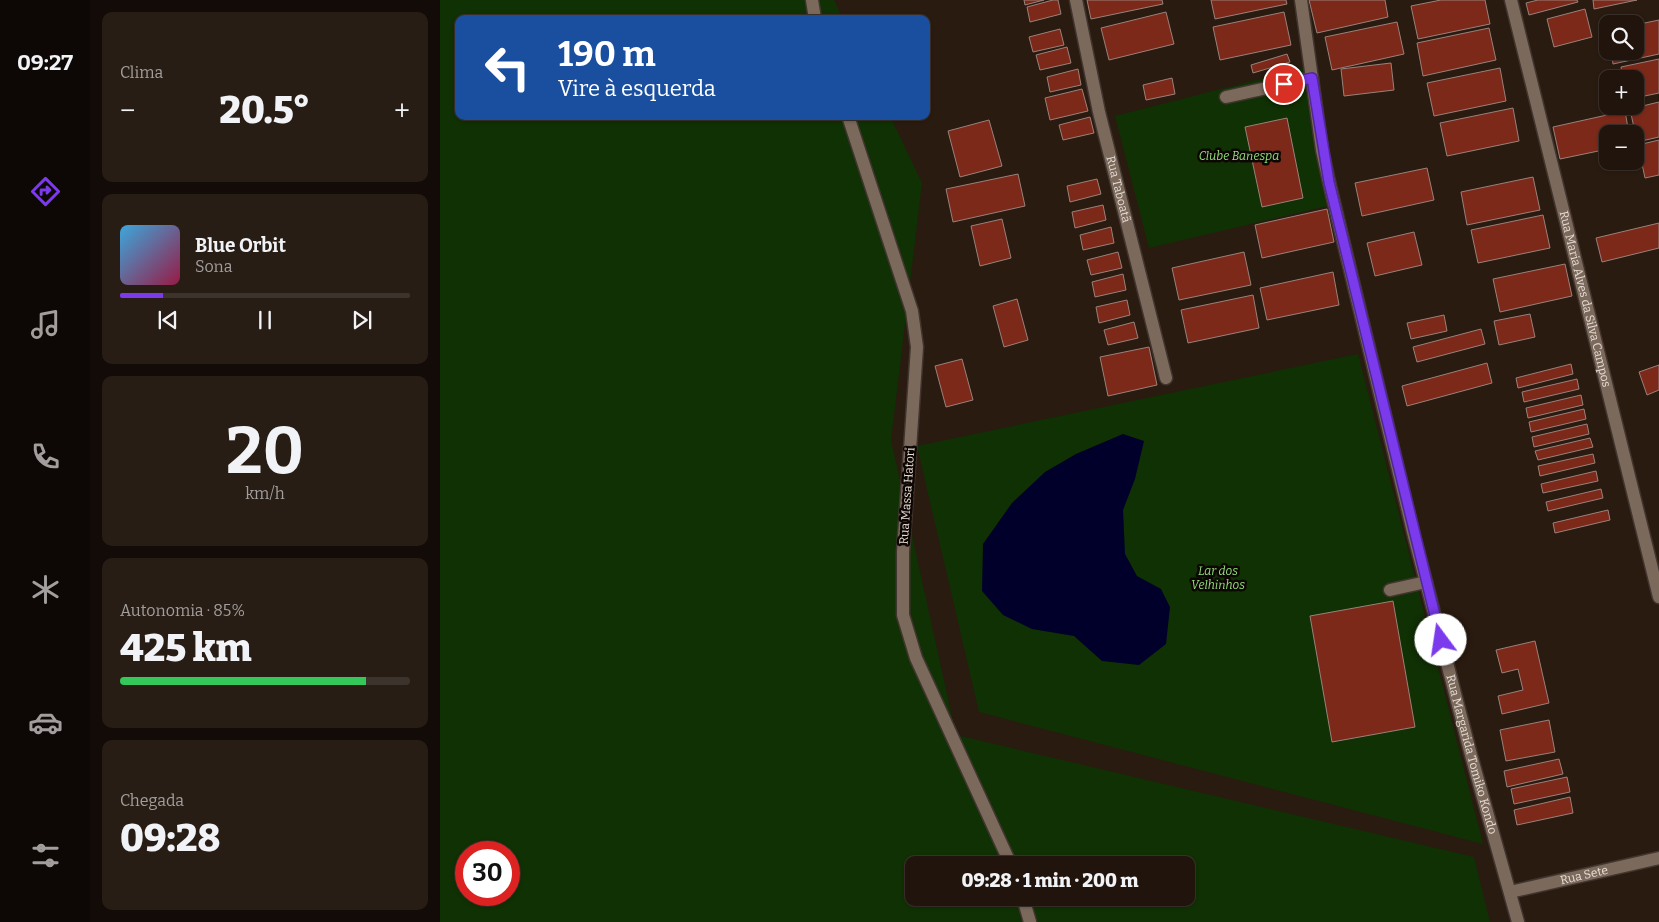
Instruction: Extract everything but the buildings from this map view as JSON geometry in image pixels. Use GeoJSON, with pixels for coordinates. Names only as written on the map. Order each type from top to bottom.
{"type":"FeatureCollection","features":[{"type":"Feature","properties":{"kind":"street"},"geometry":{"type":"LineString","coordinates":[[812,0],[814,15]]}},
{"type":"Feature","properties":{"kind":"street","name":"Rua Taboatã"},"geometry":{"type":"LineString","coordinates":[[1076,0],[1099,112],[1166,378]]}},
{"type":"Feature","properties":{"kind":"street","name":"Rua Margarida Tomiko Kondo"},"geometry":{"type":"LineString","coordinates":[[1301,0],[1329,182],[1470,755],[1518,922]]}},
{"type":"Feature","properties":{"kind":"street","name":"Rua Maria Alves da Silva Campos"},"geometry":{"type":"LineString","coordinates":[[1511,0],[1659,597]]}},
{"type":"Feature","properties":{"kind":"street"},"geometry":{"type":"LineString","coordinates":[[1226,97],[1312,78]]}},
{"type":"Feature","properties":{"kind":"street","name":"Rua Massa Hatori"},"geometry":{"type":"LineString","coordinates":[[849,120],[912,311],[917,347],[903,552],[903,615],[916,658],[1007,856]]}},
{"type":"Feature","properties":{"kind":"street"},"geometry":{"type":"LineString","coordinates":[[1390,590],[1426,582]]}},
{"type":"Feature","properties":{"kind":"street","name":"Rua Sete"},"geometry":{"type":"LineString","coordinates":[[1510,892],[1659,858]]}},
{"type":"Feature","properties":{"kind":"street"},"geometry":{"type":"LineString","coordinates":[[1025,906],[1030,922]]}},
{"type":"Feature","properties":{"kind":"green space"},"geometry":{"type":"Polygon","coordinates":[[[440,0],[834,0],[841,15],[455,15],[455,120],[892,120],[922,183],[891,440],[956,735],[1474,857],[1490,922],[440,922],[440,0]]]}},
{"type":"Feature","properties":{"kind":"green space","name":"Clube Banespa"},"geometry":{"type":"Polygon","coordinates":[[[1303,68],[1314,149],[1327,206],[1149,248],[1115,116],[1303,68]]]}},
{"type":"Feature","properties":{"kind":"green space","name":"Lar dos Velhinhos"},"geometry":{"type":"Polygon","coordinates":[[[1358,354],[1483,844],[979,712],[917,446],[1358,354]]]}},
{"type":"Feature","properties":{"kind":"water"},"geometry":{"type":"Polygon","coordinates":[[[1123,434],[1144,441],[1135,479],[1123,510],[1125,554],[1137,576],[1161,589],[1170,607],[1166,644],[1139,665],[1102,661],[1074,636],[1032,629],[1003,615],[982,591],[983,544],[1012,503],[1045,472],[1076,454],[1123,434]]]}},
{"type":"Feature","properties":{"kind":"route"},"geometry":{"type":"LineString","coordinates":[[1284,84],[1312,78],[1322,150],[1329,182],[1414,536],[1441,640]]}}]}
